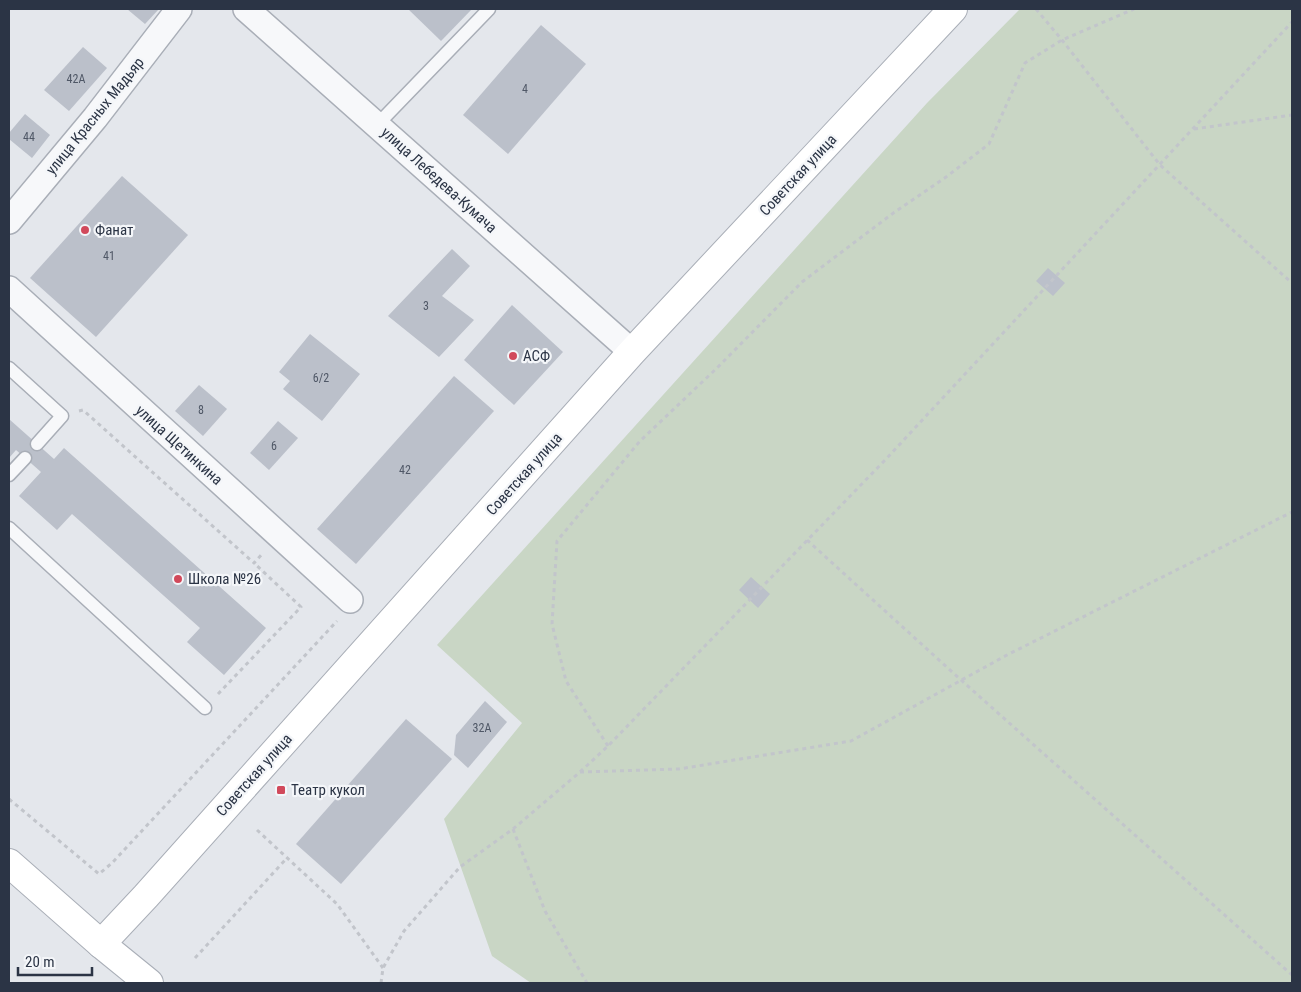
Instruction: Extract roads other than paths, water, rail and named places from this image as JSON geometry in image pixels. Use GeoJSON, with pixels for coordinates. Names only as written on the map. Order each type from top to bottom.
{"type":"FeatureCollection","features":[{"type":"Feature","properties":{"kind":"main road","name":"Советская улица"},"geometry":{"type":"LineString","coordinates":[[101,944],[159,882],[632,352],[953,9]]}},
{"type":"Feature","properties":{"kind":"main road"},"geometry":{"type":"LineString","coordinates":[[9,863],[101,944],[149,983]]}},
{"type":"Feature","properties":{"kind":"street","name":"улица Красных Мадьяр"},"geometry":{"type":"LineString","coordinates":[[9,221],[96,118],[179,9]]}},
{"type":"Feature","properties":{"kind":"street","name":"улица Лебедева-Кумача"},"geometry":{"type":"LineString","coordinates":[[246,9],[632,352]]}},
{"type":"Feature","properties":{"kind":"street","name":"улица Щетинкина"},"geometry":{"type":"LineString","coordinates":[[9,289],[344,610]]}},
{"type":"Feature","properties":{"kind":"lane"},"geometry":{"type":"LineString","coordinates":[[377,126],[489,9]]}},
{"type":"Feature","properties":{"kind":"lane"},"geometry":{"type":"LineString","coordinates":[[9,368],[62,416],[37,444]]}},
{"type":"Feature","properties":{"kind":"lane"},"geometry":{"type":"LineString","coordinates":[[9,475],[25,458]]}},
{"type":"Feature","properties":{"kind":"lane"},"geometry":{"type":"LineString","coordinates":[[9,528],[205,708]]}},
{"type":"Feature","properties":{"kind":"place","name":"Фанат"},"geometry":{"type":"Point","coordinates":[85,230]}},
{"type":"Feature","properties":{"kind":"place","name":"АСФ"},"geometry":{"type":"Point","coordinates":[513,356]}},
{"type":"Feature","properties":{"kind":"place","name":"Школа №26"},"geometry":{"type":"Point","coordinates":[178,579]}},
{"type":"Feature","properties":{"kind":"place","name":"Театр кукол"},"geometry":{"type":"Point","coordinates":[281,790]}}]}
